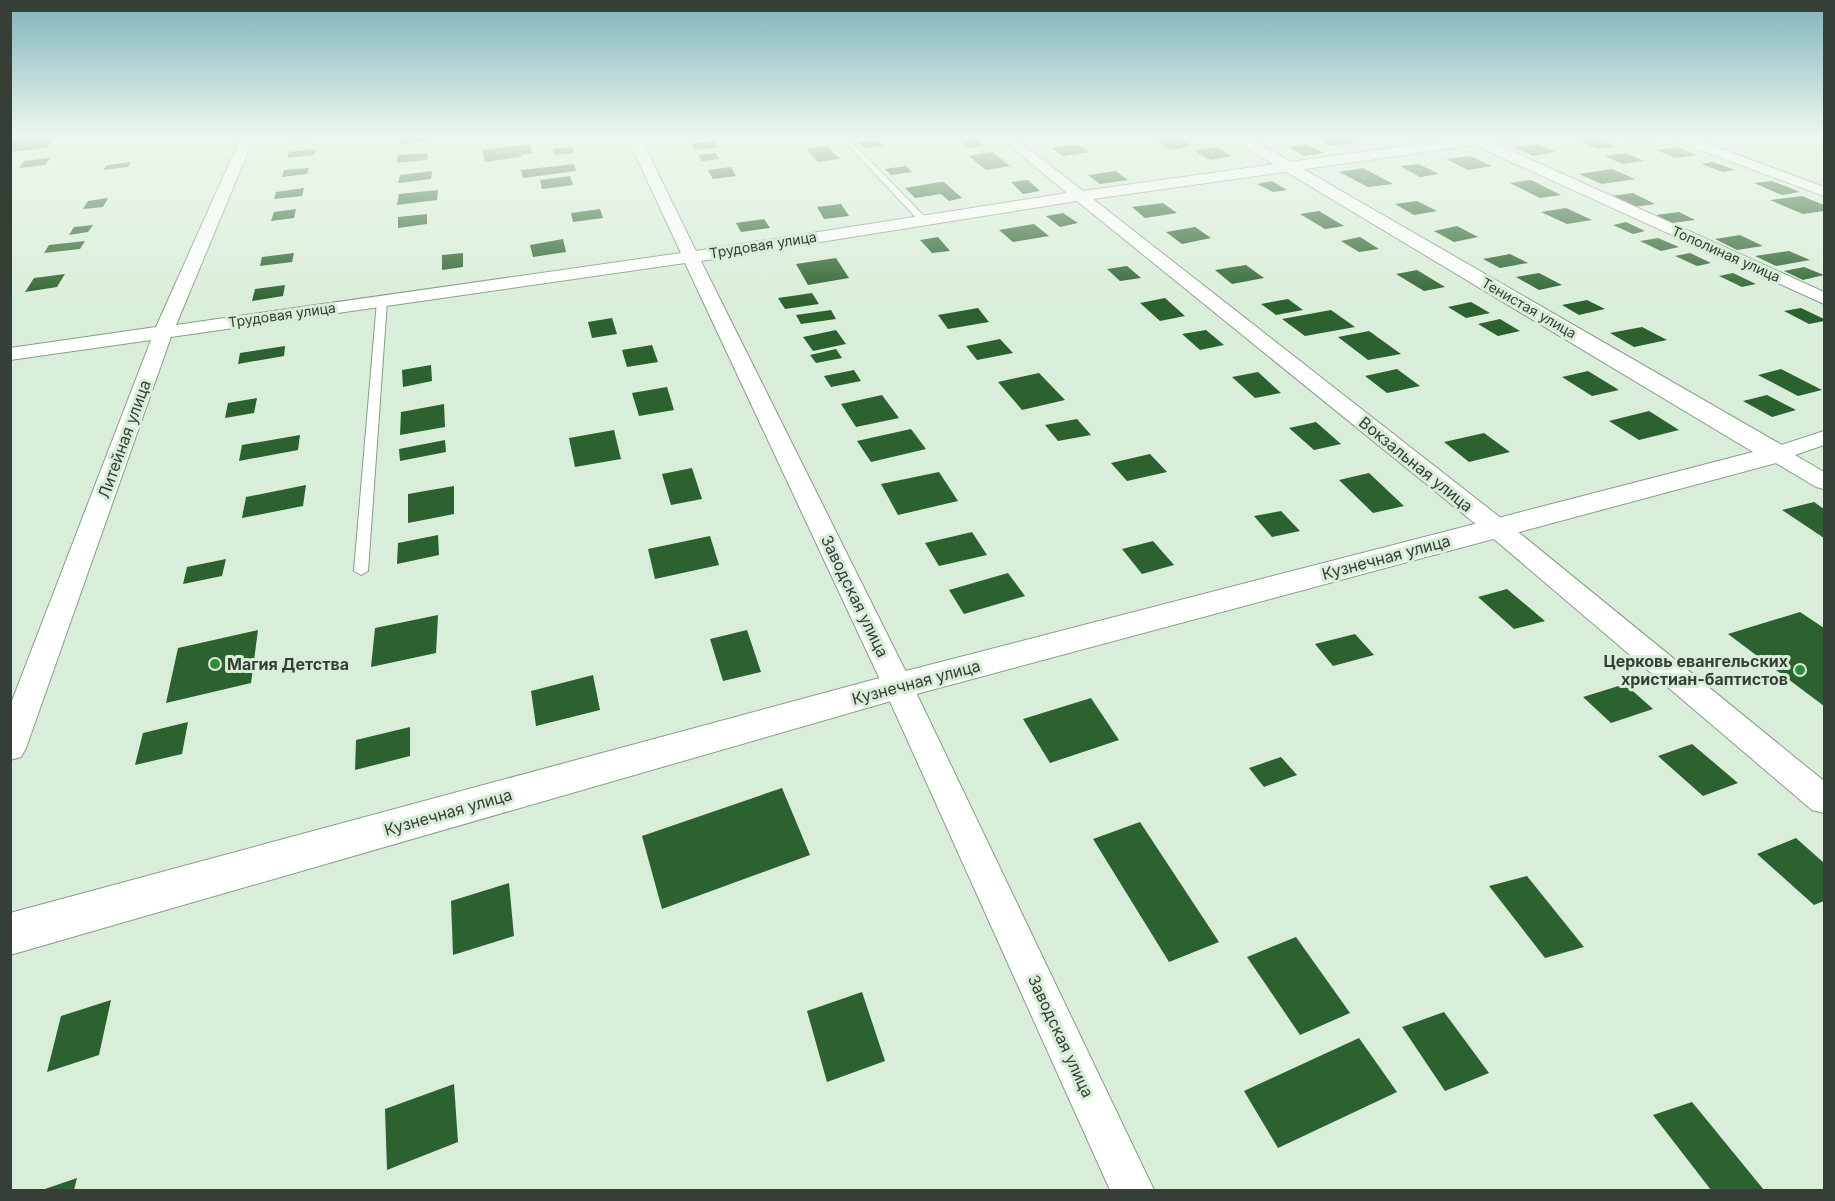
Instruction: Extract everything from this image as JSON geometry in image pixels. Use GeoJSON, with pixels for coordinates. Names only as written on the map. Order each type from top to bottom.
{"type":"FeatureCollection","features":[{"type":"Feature","properties":{"kind":"street","name":"Литейная улица"},"geometry":{"type":"LineString","coordinates":[[10,748],[163,333],[224,191]]}},
{"type":"Feature","properties":{"kind":"street","name":"Заводская улица"},"geometry":{"type":"LineString","coordinates":[[659,191],[898,686],[1132,1191]]}},
{"type":"Feature","properties":{"kind":"street","name":"Вокзальная улица"},"geometry":{"type":"LineString","coordinates":[[1074,191],[1497,528],[1824,800]]}},
{"type":"Feature","properties":{"kind":"street","name":"Трудовая улица"},"geometry":{"type":"LineString","coordinates":[[10,354],[691,257],[1116,191]]}},
{"type":"Feature","properties":{"kind":"street","name":"Тенистая улица"},"geometry":{"type":"LineString","coordinates":[[1330,191],[1824,482]]}},
{"type":"Feature","properties":{"kind":"street","name":"Тополиная улица"},"geometry":{"type":"LineString","coordinates":[[1587,191],[1824,299]]}},
{"type":"Feature","properties":{"kind":"street","name":"Кузнечная улица"},"geometry":{"type":"LineString","coordinates":[[10,933],[898,686],[1777,454],[1824,438]]}},
{"type":"Feature","properties":{"kind":"lane"},"geometry":{"type":"LineString","coordinates":[[895,191],[923,220]]}},
{"type":"Feature","properties":{"kind":"lane"},"geometry":{"type":"LineString","coordinates":[[361,571],[382,301]]}},
{"type":"Feature","properties":{"kind":"building"},"geometry":{"type":"Polygon","coordinates":[[[303,191],[302,196],[274,199],[276,192],[303,191]]]}},
{"type":"Feature","properties":{"kind":"building"},"geometry":{"type":"Polygon","coordinates":[[[438,191],[437,200],[397,205],[399,194],[438,191]]]}},
{"type":"Feature","properties":{"kind":"building"},"geometry":{"type":"Polygon","coordinates":[[[908,191],[954,191],[962,198],[949,201],[941,194],[915,198],[908,191]]]}},
{"type":"Feature","properties":{"kind":"building"},"geometry":{"type":"Polygon","coordinates":[[[1020,191],[1040,191],[1023,194],[1020,191]]]}},
{"type":"Feature","properties":{"kind":"building"},"geometry":{"type":"Polygon","coordinates":[[[1526,191],[1553,191],[1561,195],[1540,198],[1526,191]]]}},
{"type":"Feature","properties":{"kind":"building"},"geometry":{"type":"Polygon","coordinates":[[[1773,191],[1800,192],[1782,195],[1773,191]]]}},
{"type":"Feature","properties":{"kind":"building"},"geometry":{"type":"Polygon","coordinates":[[[1633,193],[1655,204],[1634,207],[1612,196],[1633,193]]]}},
{"type":"Feature","properties":{"kind":"building"},"geometry":{"type":"Polygon","coordinates":[[[1802,196],[1824,205],[1824,211],[1803,214],[1770,200],[1802,196]]]}},
{"type":"Feature","properties":{"kind":"building"},"geometry":{"type":"Polygon","coordinates":[[[108,198],[103,207],[83,209],[88,201],[108,198]]]}},
{"type":"Feature","properties":{"kind":"building"},"geometry":{"type":"Polygon","coordinates":[[[1417,201],[1437,211],[1414,215],[1395,204],[1417,201]]]}},
{"type":"Feature","properties":{"kind":"building"},"geometry":{"type":"Polygon","coordinates":[[[1163,203],[1177,213],[1145,218],[1132,207],[1163,203]]]}},
{"type":"Feature","properties":{"kind":"building"},"geometry":{"type":"Polygon","coordinates":[[[841,204],[849,216],[824,219],[817,207],[841,204]]]}},
{"type":"Feature","properties":{"kind":"building"},"geometry":{"type":"Polygon","coordinates":[[[1566,208],[1592,220],[1567,224],[1541,212],[1566,208]]]}},
{"type":"Feature","properties":{"kind":"building"},"geometry":{"type":"Polygon","coordinates":[[[296,209],[294,218],[271,221],[274,212],[296,209]]]}},
{"type":"Feature","properties":{"kind":"building"},"geometry":{"type":"Polygon","coordinates":[[[600,209],[603,218],[573,222],[571,213],[600,209]]]}},
{"type":"Feature","properties":{"kind":"building"},"geometry":{"type":"Polygon","coordinates":[[[1319,211],[1344,226],[1325,229],[1300,214],[1319,211]]]}},
{"type":"Feature","properties":{"kind":"building"},"geometry":{"type":"Polygon","coordinates":[[[1679,212],[1695,220],[1672,223],[1656,215],[1679,212]]]}},
{"type":"Feature","properties":{"kind":"building"},"geometry":{"type":"Polygon","coordinates":[[[1063,213],[1078,223],[1060,227],[1046,216],[1063,213]]]}},
{"type":"Feature","properties":{"kind":"building"},"geometry":{"type":"Polygon","coordinates":[[[427,214],[427,224],[398,228],[398,217],[427,214]]]}},
{"type":"Feature","properties":{"kind":"building"},"geometry":{"type":"Polygon","coordinates":[[[764,219],[770,228],[741,232],[736,223],[764,219]]]}},
{"type":"Feature","properties":{"kind":"building"},"geometry":{"type":"Polygon","coordinates":[[[1626,222],[1645,231],[1633,234],[1613,225],[1626,222]]]}},
{"type":"Feature","properties":{"kind":"building"},"geometry":{"type":"Polygon","coordinates":[[[1034,224],[1049,236],[1013,242],[999,230],[1034,224]]]}},
{"type":"Feature","properties":{"kind":"building"},"geometry":{"type":"Polygon","coordinates":[[[93,225],[88,232],[69,235],[74,227],[93,225]]]}},
{"type":"Feature","properties":{"kind":"building"},"geometry":{"type":"Polygon","coordinates":[[[1457,226],[1478,237],[1454,242],[1434,231],[1457,226]]]}},
{"type":"Feature","properties":{"kind":"building"},"geometry":{"type":"Polygon","coordinates":[[[1195,227],[1211,238],[1182,244],[1166,232],[1195,227]]]}},
{"type":"Feature","properties":{"kind":"building"},"geometry":{"type":"Polygon","coordinates":[[[1740,235],[1763,246],[1737,250],[1715,239],[1740,235]]]}},
{"type":"Feature","properties":{"kind":"building"},"geometry":{"type":"Polygon","coordinates":[[[938,237],[950,251],[932,253],[920,240],[938,237]]]}},
{"type":"Feature","properties":{"kind":"building"},"geometry":{"type":"Polygon","coordinates":[[[1360,237],[1379,249],[1359,252],[1341,241],[1360,237]]]}},
{"type":"Feature","properties":{"kind":"building"},"geometry":{"type":"Polygon","coordinates":[[[1658,238],[1679,247],[1661,251],[1640,241],[1658,238]]]}},
{"type":"Feature","properties":{"kind":"building"},"geometry":{"type":"Polygon","coordinates":[[[563,239],[566,252],[533,257],[530,245],[563,239]]]}},
{"type":"Feature","properties":{"kind":"building"},"geometry":{"type":"Polygon","coordinates":[[[85,241],[80,249],[44,253],[49,245],[85,241]]]}},
{"type":"Feature","properties":{"kind":"building"},"geometry":{"type":"Polygon","coordinates":[[[1789,251],[1810,260],[1776,266],[1755,256],[1789,251]]]}},
{"type":"Feature","properties":{"kind":"building"},"geometry":{"type":"Polygon","coordinates":[[[294,253],[292,262],[260,266],[262,257],[294,253]]]}},
{"type":"Feature","properties":{"kind":"building"},"geometry":{"type":"Polygon","coordinates":[[[463,253],[463,267],[442,270],[442,255],[463,253]]]}},
{"type":"Feature","properties":{"kind":"building"},"geometry":{"type":"Polygon","coordinates":[[[1690,253],[1711,263],[1697,266],[1675,256],[1690,253]]]}},
{"type":"Feature","properties":{"kind":"building"},"geometry":{"type":"Polygon","coordinates":[[[1510,254],[1528,263],[1500,268],[1483,259],[1510,254]]]}},
{"type":"Feature","properties":{"kind":"building"},"geometry":{"type":"Polygon","coordinates":[[[836,258],[849,278],[808,285],[796,264],[836,258]]]}},
{"type":"Feature","properties":{"kind":"building"},"geometry":{"type":"Polygon","coordinates":[[[1246,265],[1264,278],[1232,284],[1215,270],[1246,265]]]}},
{"type":"Feature","properties":{"kind":"building"},"geometry":{"type":"Polygon","coordinates":[[[1127,266],[1141,278],[1120,281],[1107,269],[1127,266]]]}},
{"type":"Feature","properties":{"kind":"building"},"geometry":{"type":"Polygon","coordinates":[[[1804,267],[1824,275],[1803,280],[1784,271],[1804,267]]]}},
{"type":"Feature","properties":{"kind":"building"},"geometry":{"type":"Polygon","coordinates":[[[1417,270],[1445,287],[1424,291],[1396,274],[1417,270]]]}},
{"type":"Feature","properties":{"kind":"building"},"geometry":{"type":"Polygon","coordinates":[[[1539,273],[1562,285],[1539,290],[1516,277],[1539,273]]]}},
{"type":"Feature","properties":{"kind":"building"},"geometry":{"type":"Polygon","coordinates":[[[1733,273],[1756,284],[1742,287],[1719,276],[1733,273]]]}},
{"type":"Feature","properties":{"kind":"building"},"geometry":{"type":"Polygon","coordinates":[[[65,274],[57,287],[25,292],[34,278],[65,274]]]}},
{"type":"Feature","properties":{"kind":"building"},"geometry":{"type":"Polygon","coordinates":[[[285,285],[283,296],[252,301],[255,289],[285,285]]]}},
{"type":"Feature","properties":{"kind":"building"},"geometry":{"type":"Polygon","coordinates":[[[812,293],[819,304],[785,309],[778,298],[812,293]]]}},
{"type":"Feature","properties":{"kind":"building"},"geometry":{"type":"Polygon","coordinates":[[[1165,298],[1185,316],[1160,321],[1140,303],[1165,298]]]}},
{"type":"Feature","properties":{"kind":"building"},"geometry":{"type":"Polygon","coordinates":[[[1288,299],[1303,310],[1276,315],[1261,304],[1288,299]]]}},
{"type":"Feature","properties":{"kind":"building"},"geometry":{"type":"Polygon","coordinates":[[[1587,300],[1605,309],[1579,315],[1562,305],[1587,300]]]}},
{"type":"Feature","properties":{"kind":"building"},"geometry":{"type":"Polygon","coordinates":[[[1471,302],[1490,313],[1466,318],[1448,307],[1471,302]]]}},
{"type":"Feature","properties":{"kind":"building"},"geometry":{"type":"Polygon","coordinates":[[[978,308],[989,322],[948,329],[938,315],[978,308]]]}},
{"type":"Feature","properties":{"kind":"building"},"geometry":{"type":"Polygon","coordinates":[[[1801,308],[1824,321],[1809,324],[1784,311],[1801,308]]]}},
{"type":"Feature","properties":{"kind":"building"},"geometry":{"type":"Polygon","coordinates":[[[831,310],[836,319],[801,324],[796,315],[831,310]]]}},
{"type":"Feature","properties":{"kind":"building"},"geometry":{"type":"Polygon","coordinates":[[[1331,310],[1355,327],[1305,336],[1282,319],[1331,310]]]}},
{"type":"Feature","properties":{"kind":"building"},"geometry":{"type":"Polygon","coordinates":[[[612,318],[617,334],[592,338],[588,322],[612,318]]]}},
{"type":"Feature","properties":{"kind":"building"},"geometry":{"type":"Polygon","coordinates":[[[1500,319],[1520,331],[1498,336],[1478,324],[1500,319]]]}},
{"type":"Feature","properties":{"kind":"building"},"geometry":{"type":"Polygon","coordinates":[[[1642,327],[1667,340],[1634,347],[1610,333],[1642,327]]]}},
{"type":"Feature","properties":{"kind":"building"},"geometry":{"type":"Polygon","coordinates":[[[836,330],[846,344],[813,351],[803,337],[836,330]]]}},
{"type":"Feature","properties":{"kind":"building"},"geometry":{"type":"Polygon","coordinates":[[[1206,330],[1224,345],[1200,350],[1182,334],[1206,330]]]}},
{"type":"Feature","properties":{"kind":"building"},"geometry":{"type":"Polygon","coordinates":[[[1369,331],[1401,354],[1368,360],[1338,337],[1369,331]]]}},
{"type":"Feature","properties":{"kind":"building"},"geometry":{"type":"Polygon","coordinates":[[[1000,339],[1013,353],[977,360],[966,346],[1000,339]]]}},
{"type":"Feature","properties":{"kind":"building"},"geometry":{"type":"Polygon","coordinates":[[[652,345],[658,362],[627,367],[622,350],[652,345]]]}},
{"type":"Feature","properties":{"kind":"building"},"geometry":{"type":"Polygon","coordinates":[[[285,346],[284,356],[238,364],[240,353],[285,346]]]}},
{"type":"Feature","properties":{"kind":"building"},"geometry":{"type":"Polygon","coordinates":[[[836,349],[842,358],[816,363],[810,355],[836,349]]]}},
{"type":"Feature","properties":{"kind":"building"},"geometry":{"type":"Polygon","coordinates":[[[431,365],[432,381],[403,387],[402,370],[431,365]]]}},
{"type":"Feature","properties":{"kind":"building"},"geometry":{"type":"Polygon","coordinates":[[[1397,369],[1420,386],[1387,393],[1365,376],[1397,369]]]}},
{"type":"Feature","properties":{"kind":"building"},"geometry":{"type":"Polygon","coordinates":[[[1781,369],[1822,390],[1798,396],[1758,375],[1781,369]]]}},
{"type":"Feature","properties":{"kind":"building"},"geometry":{"type":"Polygon","coordinates":[[[854,370],[861,381],[831,387],[824,376],[854,370]]]}},
{"type":"Feature","properties":{"kind":"building"},"geometry":{"type":"Polygon","coordinates":[[[1588,371],[1619,390],[1592,396],[1562,377],[1588,371]]]}},
{"type":"Feature","properties":{"kind":"building"},"geometry":{"type":"Polygon","coordinates":[[[1258,372],[1281,393],[1255,398],[1232,377],[1258,372]]]}},
{"type":"Feature","properties":{"kind":"building"},"geometry":{"type":"Polygon","coordinates":[[[1039,373],[1065,400],[1022,410],[998,382],[1039,373]]]}},
{"type":"Feature","properties":{"kind":"building"},"geometry":{"type":"Polygon","coordinates":[[[667,387],[674,410],[639,416],[632,393],[667,387]]]}},
{"type":"Feature","properties":{"kind":"building"},"geometry":{"type":"Polygon","coordinates":[[[882,395],[899,418],[856,427],[841,404],[882,395]]]}},
{"type":"Feature","properties":{"kind":"building"},"geometry":{"type":"Polygon","coordinates":[[[1767,395],[1796,410],[1772,417],[1743,401],[1767,395]]]}},
{"type":"Feature","properties":{"kind":"building"},"geometry":{"type":"Polygon","coordinates":[[[257,398],[254,413],[225,418],[228,403],[257,398]]]}},
{"type":"Feature","properties":{"kind":"building"},"geometry":{"type":"Polygon","coordinates":[[[444,404],[445,427],[400,435],[401,412],[444,404]]]}},
{"type":"Feature","properties":{"kind":"building"},"geometry":{"type":"Polygon","coordinates":[[[1649,411],[1679,430],[1639,440],[1609,421],[1649,411]]]}},
{"type":"Feature","properties":{"kind":"building"},"geometry":{"type":"Polygon","coordinates":[[[1077,419],[1091,435],[1058,441],[1045,425],[1077,419]]]}},
{"type":"Feature","properties":{"kind":"building"},"geometry":{"type":"Polygon","coordinates":[[[1316,422],[1341,444],[1314,450],[1289,428],[1316,422]]]}},
{"type":"Feature","properties":{"kind":"building"},"geometry":{"type":"Polygon","coordinates":[[[911,429],[926,449],[871,462],[857,441],[911,429]]]}},
{"type":"Feature","properties":{"kind":"building"},"geometry":{"type":"Polygon","coordinates":[[[614,430],[621,459],[575,467],[569,438],[614,430]]]}},
{"type":"Feature","properties":{"kind":"building"},"geometry":{"type":"Polygon","coordinates":[[[1484,433],[1510,452],[1469,462],[1444,442],[1484,433]]]}},
{"type":"Feature","properties":{"kind":"building"},"geometry":{"type":"Polygon","coordinates":[[[300,435],[298,450],[239,461],[242,445],[300,435]]]}},
{"type":"Feature","properties":{"kind":"building"},"geometry":{"type":"Polygon","coordinates":[[[445,440],[446,452],[400,461],[399,449],[445,440]]]}},
{"type":"Feature","properties":{"kind":"building"},"geometry":{"type":"Polygon","coordinates":[[[1150,454],[1167,472],[1127,481],[1111,463],[1150,454]]]}},
{"type":"Feature","properties":{"kind":"building"},"geometry":{"type":"Polygon","coordinates":[[[692,468],[702,499],[671,505],[662,474],[692,468]]]}},
{"type":"Feature","properties":{"kind":"building"},"geometry":{"type":"Polygon","coordinates":[[[939,472],[958,501],[898,515],[881,484],[939,472]]]}},
{"type":"Feature","properties":{"kind":"building"},"geometry":{"type":"Polygon","coordinates":[[[1369,473],[1404,506],[1373,513],[1339,480],[1369,473]]]}},
{"type":"Feature","properties":{"kind":"building"},"geometry":{"type":"Polygon","coordinates":[[[306,485],[303,506],[242,518],[246,497],[306,485]]]}},
{"type":"Feature","properties":{"kind":"building"},"geometry":{"type":"Polygon","coordinates":[[[454,486],[454,514],[408,523],[408,494],[454,486]]]}},
{"type":"Feature","properties":{"kind":"building"},"geometry":{"type":"Polygon","coordinates":[[[1814,502],[1824,509],[1824,538],[1782,510],[1814,502]]]}},
{"type":"Feature","properties":{"kind":"building"},"geometry":{"type":"Polygon","coordinates":[[[1281,511],[1300,531],[1272,537],[1254,516],[1281,511]]]}},
{"type":"Feature","properties":{"kind":"building"},"geometry":{"type":"Polygon","coordinates":[[[972,532],[987,555],[939,566],[925,543],[972,532]]]}},
{"type":"Feature","properties":{"kind":"building"},"geometry":{"type":"Polygon","coordinates":[[[438,535],[439,555],[397,564],[398,543],[438,535]]]}},
{"type":"Feature","properties":{"kind":"building"},"geometry":{"type":"Polygon","coordinates":[[[710,536],[719,565],[655,579],[648,549],[710,536]]]}},
{"type":"Feature","properties":{"kind":"building"},"geometry":{"type":"Polygon","coordinates":[[[1153,541],[1174,565],[1142,574],[1122,549],[1153,541]]]}},
{"type":"Feature","properties":{"kind":"building"},"geometry":{"type":"Polygon","coordinates":[[[226,559],[222,576],[183,584],[187,567],[226,559]]]}},
{"type":"Feature","properties":{"kind":"building"},"geometry":{"type":"Polygon","coordinates":[[[1008,573],[1025,596],[964,614],[949,590],[1008,573]]]}},
{"type":"Feature","properties":{"kind":"building"},"geometry":{"type":"Polygon","coordinates":[[[1507,589],[1545,621],[1514,629],[1478,597],[1507,589]]]}},
{"type":"Feature","properties":{"kind":"building","name":"Церковь евангельских христиан-баптистов"},"geometry":{"type":"Polygon","coordinates":[[[1800,612],[1824,628],[1824,706],[1728,634],[1800,612]]]}},
{"type":"Feature","properties":{"kind":"building"},"geometry":{"type":"Polygon","coordinates":[[[438,615],[436,653],[371,667],[375,628],[438,615]]]}},
{"type":"Feature","properties":{"kind":"building"},"geometry":{"type":"Polygon","coordinates":[[[258,630],[251,683],[166,703],[178,648],[258,630]]]}},
{"type":"Feature","properties":{"kind":"building"},"geometry":{"type":"Polygon","coordinates":[[[747,630],[761,672],[723,681],[710,639],[747,630]]]}},
{"type":"Feature","properties":{"kind":"building"},"geometry":{"type":"Polygon","coordinates":[[[1355,634],[1374,655],[1333,666],[1315,644],[1355,634]]]}},
{"type":"Feature","properties":{"kind":"building"},"geometry":{"type":"Polygon","coordinates":[[[593,675],[600,710],[536,726],[531,691],[593,675]]]}},
{"type":"Feature","properties":{"kind":"building"},"geometry":{"type":"Polygon","coordinates":[[[1625,684],[1653,709],[1611,723],[1583,697],[1625,684]]]}},
{"type":"Feature","properties":{"kind":"building"},"geometry":{"type":"Polygon","coordinates":[[[1091,698],[1119,740],[1050,763],[1023,719],[1091,698]]]}},
{"type":"Feature","properties":{"kind":"building"},"geometry":{"type":"Polygon","coordinates":[[[188,722],[182,754],[135,765],[143,733],[188,722]]]}},
{"type":"Feature","properties":{"kind":"building"},"geometry":{"type":"Polygon","coordinates":[[[410,727],[410,756],[355,770],[356,740],[410,727]]]}},
{"type":"Feature","properties":{"kind":"building"},"geometry":{"type":"Polygon","coordinates":[[[1692,744],[1738,783],[1703,796],[1658,756],[1692,744]]]}},
{"type":"Feature","properties":{"kind":"building"},"geometry":{"type":"Polygon","coordinates":[[[1281,757],[1297,775],[1264,787],[1249,768],[1281,757]]]}},
{"type":"Feature","properties":{"kind":"building"},"geometry":{"type":"Polygon","coordinates":[[[782,788],[810,855],[662,909],[642,836],[782,788]]]}},
{"type":"Feature","properties":{"kind":"building"},"geometry":{"type":"Polygon","coordinates":[[[1140,822],[1219,942],[1169,962],[1093,839],[1140,822]]]}},
{"type":"Feature","properties":{"kind":"building"},"geometry":{"type":"Polygon","coordinates":[[[1796,838],[1824,863],[1824,901],[1814,905],[1757,854],[1796,838]]]}},
{"type":"Feature","properties":{"kind":"building"},"geometry":{"type":"Polygon","coordinates":[[[1527,876],[1584,947],[1545,958],[1489,886],[1527,876]]]}},
{"type":"Feature","properties":{"kind":"building"},"geometry":{"type":"Polygon","coordinates":[[[509,883],[514,936],[453,955],[451,901],[509,883]]]}},
{"type":"Feature","properties":{"kind":"building"},"geometry":{"type":"Polygon","coordinates":[[[1296,937],[1350,1013],[1300,1035],[1247,957],[1296,937]]]}},
{"type":"Feature","properties":{"kind":"building"},"geometry":{"type":"Polygon","coordinates":[[[862,992],[885,1061],[827,1082],[807,1011],[862,992]]]}},
{"type":"Feature","properties":{"kind":"building"},"geometry":{"type":"Polygon","coordinates":[[[111,1000],[99,1055],[47,1072],[61,1016],[111,1000]]]}},
{"type":"Feature","properties":{"kind":"building"},"geometry":{"type":"Polygon","coordinates":[[[1444,1012],[1489,1073],[1445,1091],[1402,1027],[1444,1012]]]}},
{"type":"Feature","properties":{"kind":"building"},"geometry":{"type":"Polygon","coordinates":[[[1359,1038],[1397,1092],[1278,1148],[1244,1091],[1359,1038]]]}},
{"type":"Feature","properties":{"kind":"building"},"geometry":{"type":"Polygon","coordinates":[[[454,1084],[458,1142],[387,1170],[385,1109],[454,1084]]]}},
{"type":"Feature","properties":{"kind":"building"},"geometry":{"type":"Polygon","coordinates":[[[1692,1102],[1764,1190],[1711,1190],[1653,1115],[1692,1102]]]}},
{"type":"Feature","properties":{"kind":"building"},"geometry":{"type":"Polygon","coordinates":[[[77,1178],[74,1190],[42,1190],[77,1178]]]}},
{"type":"Feature","properties":{"kind":"place","name":"Магия Детства"},"geometry":{"type":"Point","coordinates":[215,664]}},
{"type":"Feature","properties":{"kind":"place","name":"Церковь евангельских христиан-баптистов"},"geometry":{"type":"Point","coordinates":[1800,670]}}]}
